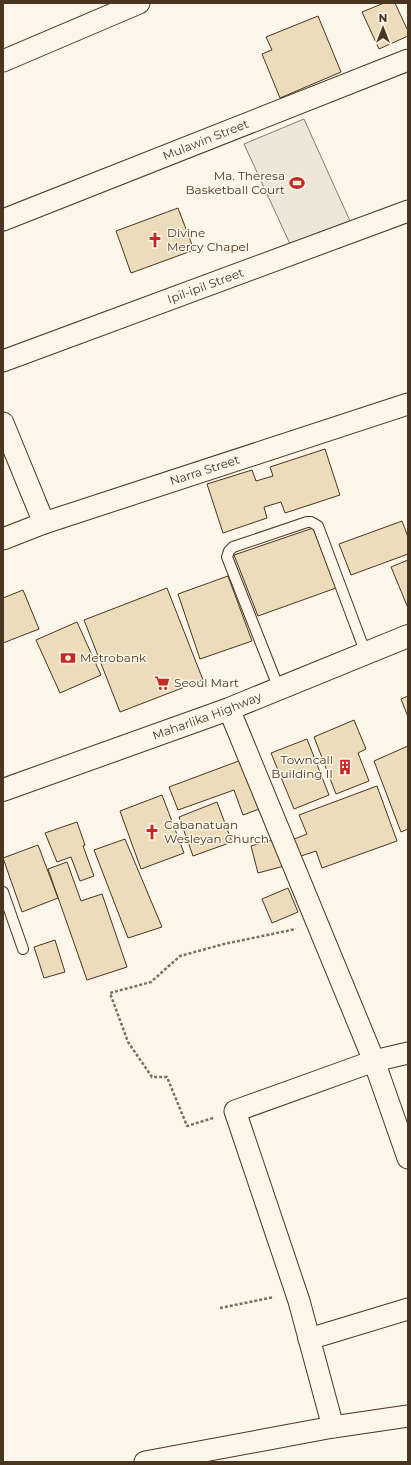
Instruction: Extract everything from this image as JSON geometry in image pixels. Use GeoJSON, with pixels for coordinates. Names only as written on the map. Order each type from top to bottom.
{"type":"FeatureCollection","features":[{"type":"Feature","properties":{"kind":"main road","name":"Maharlika Highway"},"geometry":{"type":"LineString","coordinates":[[3,790],[229,709],[408,636]]}},
{"type":"Feature","properties":{"kind":"street"},"geometry":{"type":"LineString","coordinates":[[3,61],[139,3]]}},
{"type":"Feature","properties":{"kind":"street","name":"Mulawin Street"},"geometry":{"type":"LineString","coordinates":[[3,220],[407,64]]}},
{"type":"Feature","properties":{"kind":"street","name":"Ipil-ipil Street"},"geometry":{"type":"LineString","coordinates":[[3,361],[408,211]]}},
{"type":"Feature","properties":{"kind":"street","name":"Narra Street"},"geometry":{"type":"LineString","coordinates":[[3,539],[44,523],[408,404]]}},
{"type":"Feature","properties":{"kind":"street"},"geometry":{"type":"LineString","coordinates":[[3,423],[44,523]]}},
{"type":"Feature","properties":{"kind":"street"},"geometry":{"type":"LineString","coordinates":[[229,709],[374,1061],[408,1158]]}},
{"type":"Feature","properties":{"kind":"street"},"geometry":{"type":"LineString","coordinates":[[333,1428],[296,1293],[235,1111],[374,1061],[408,1052]]}},
{"type":"Feature","properties":{"kind":"street"},"geometry":{"type":"LineString","coordinates":[[309,1339],[408,1310]]}},
{"type":"Feature","properties":{"kind":"street"},"geometry":{"type":"LineString","coordinates":[[145,1462],[408,1416]]}},
{"type":"Feature","properties":{"kind":"lane"},"geometry":{"type":"LineString","coordinates":[[278,689],[227,557],[228,551],[233,547],[307,522],[314,523],[318,526],[366,654]]}},
{"type":"Feature","properties":{"kind":"lane"},"geometry":{"type":"LineString","coordinates":[[3,892],[23,949]]}},
{"type":"Feature","properties":{"kind":"path"},"geometry":{"type":"LineString","coordinates":[[235,1111],[187,1126],[167,1077],[152,1077],[128,1042],[110,993],[151,982],[180,956],[224,944],[318,925]]}},
{"type":"Feature","properties":{"kind":"path"},"geometry":{"type":"LineString","coordinates":[[220,1308],[296,1293]]}},
{"type":"Feature","properties":{"kind":"shaded area","name":"Ma. Theresa Basketball Court"},"geometry":{"type":"Polygon","coordinates":[[[304,119],[350,221],[290,244],[244,144],[304,119]]]}},
{"type":"Feature","properties":{"kind":"building"},"geometry":{"type":"Polygon","coordinates":[[[384,3],[395,3],[408,31],[408,36],[379,49],[362,12],[384,3]]]}},
{"type":"Feature","properties":{"kind":"building"},"geometry":{"type":"Polygon","coordinates":[[[318,16],[341,72],[280,98],[262,54],[272,50],[266,37],[318,16]]]}},
{"type":"Feature","properties":{"kind":"building","name":"Divine Mercy Chapel"},"geometry":{"type":"Polygon","coordinates":[[[178,208],[194,250],[131,273],[116,231],[178,208]]]}},
{"type":"Feature","properties":{"kind":"building"},"geometry":{"type":"Polygon","coordinates":[[[325,449],[340,495],[285,513],[281,502],[264,507],[267,518],[223,533],[207,484],[252,470],[256,481],[273,476],[270,467],[325,449]]]}},
{"type":"Feature","properties":{"kind":"building"},"geometry":{"type":"Polygon","coordinates":[[[402,521],[408,537],[408,554],[351,575],[339,544],[402,521]]]}},
{"type":"Feature","properties":{"kind":"building"},"geometry":{"type":"Polygon","coordinates":[[[313,528],[336,588],[258,616],[234,555],[313,528]]]}},
{"type":"Feature","properties":{"kind":"building"},"geometry":{"type":"Polygon","coordinates":[[[408,560],[408,608],[391,567],[408,560]]]}},
{"type":"Feature","properties":{"kind":"building"},"geometry":{"type":"Polygon","coordinates":[[[228,576],[252,641],[200,659],[178,594],[228,576]]]}},
{"type":"Feature","properties":{"kind":"building"},"geometry":{"type":"Polygon","coordinates":[[[167,588],[203,680],[120,712],[84,620],[167,588]]]}},
{"type":"Feature","properties":{"kind":"building"},"geometry":{"type":"Polygon","coordinates":[[[23,590],[39,629],[3,643],[3,598],[23,590]]]}},
{"type":"Feature","properties":{"kind":"building","name":"Metrobank"},"geometry":{"type":"Polygon","coordinates":[[[77,622],[101,675],[60,693],[36,640],[77,622]]]}},
{"type":"Feature","properties":{"kind":"building"},"geometry":{"type":"Polygon","coordinates":[[[408,696],[408,717],[401,699],[408,696]]]}},
{"type":"Feature","properties":{"kind":"building","name":"Towncall Building II"},"geometry":{"type":"Polygon","coordinates":[[[354,720],[366,749],[358,753],[369,781],[336,794],[314,737],[354,720]]]}},
{"type":"Feature","properties":{"kind":"building"},"geometry":{"type":"Polygon","coordinates":[[[307,739],[329,795],[294,809],[271,753],[307,739]]]}},
{"type":"Feature","properties":{"kind":"building"},"geometry":{"type":"Polygon","coordinates":[[[408,746],[408,829],[401,832],[374,761],[408,746]]]}},
{"type":"Feature","properties":{"kind":"building"},"geometry":{"type":"Polygon","coordinates":[[[244,759],[262,808],[243,815],[234,790],[178,810],[169,787],[244,759]]]}},
{"type":"Feature","properties":{"kind":"building"},"geometry":{"type":"Polygon","coordinates":[[[377,786],[397,841],[322,868],[316,851],[298,857],[292,840],[307,834],[299,815],[377,786]]]}},
{"type":"Feature","properties":{"kind":"building","name":"Cabanatuan Wesleyan Church"},"geometry":{"type":"Polygon","coordinates":[[[162,795],[184,853],[141,869],[120,811],[162,795]]]}},
{"type":"Feature","properties":{"kind":"building"},"geometry":{"type":"Polygon","coordinates":[[[217,802],[232,842],[193,856],[179,817],[217,802]]]}},
{"type":"Feature","properties":{"kind":"building"},"geometry":{"type":"Polygon","coordinates":[[[77,822],[85,845],[83,846],[94,876],[80,881],[71,857],[57,862],[45,833],[77,822]]]}},
{"type":"Feature","properties":{"kind":"building"},"geometry":{"type":"Polygon","coordinates":[[[125,839],[162,927],[128,938],[94,850],[125,839]]]}},
{"type":"Feature","properties":{"kind":"building"},"geometry":{"type":"Polygon","coordinates":[[[276,839],[284,866],[258,873],[251,846],[276,839]]]}},
{"type":"Feature","properties":{"kind":"building"},"geometry":{"type":"Polygon","coordinates":[[[38,845],[58,898],[22,912],[3,858],[38,845]]]}},
{"type":"Feature","properties":{"kind":"building"},"geometry":{"type":"Polygon","coordinates":[[[67,862],[81,901],[102,894],[127,967],[87,980],[48,869],[67,862]]]}},
{"type":"Feature","properties":{"kind":"building"},"geometry":{"type":"Polygon","coordinates":[[[288,888],[298,912],[272,923],[262,899],[288,888]]]}},
{"type":"Feature","properties":{"kind":"building"},"geometry":{"type":"Polygon","coordinates":[[[55,940],[65,972],[44,978],[34,947],[55,940]]]}},
{"type":"Feature","properties":{"kind":"place","name":"Ma. Theresa Basketball Court"},"geometry":{"type":"Point","coordinates":[297,183]}},
{"type":"Feature","properties":{"kind":"place","name":"Divine Mercy Chapel"},"geometry":{"type":"Point","coordinates":[155,240]}},
{"type":"Feature","properties":{"kind":"place","name":"Metrobank"},"geometry":{"type":"Point","coordinates":[68,658]}},
{"type":"Feature","properties":{"kind":"place","name":"Seoul Mart"},"geometry":{"type":"Point","coordinates":[162,683]}},
{"type":"Feature","properties":{"kind":"place","name":"Towncall Building II"},"geometry":{"type":"Point","coordinates":[345,767]}},
{"type":"Feature","properties":{"kind":"place","name":"Cabanatuan Wesleyan Church"},"geometry":{"type":"Point","coordinates":[152,832]}}]}
